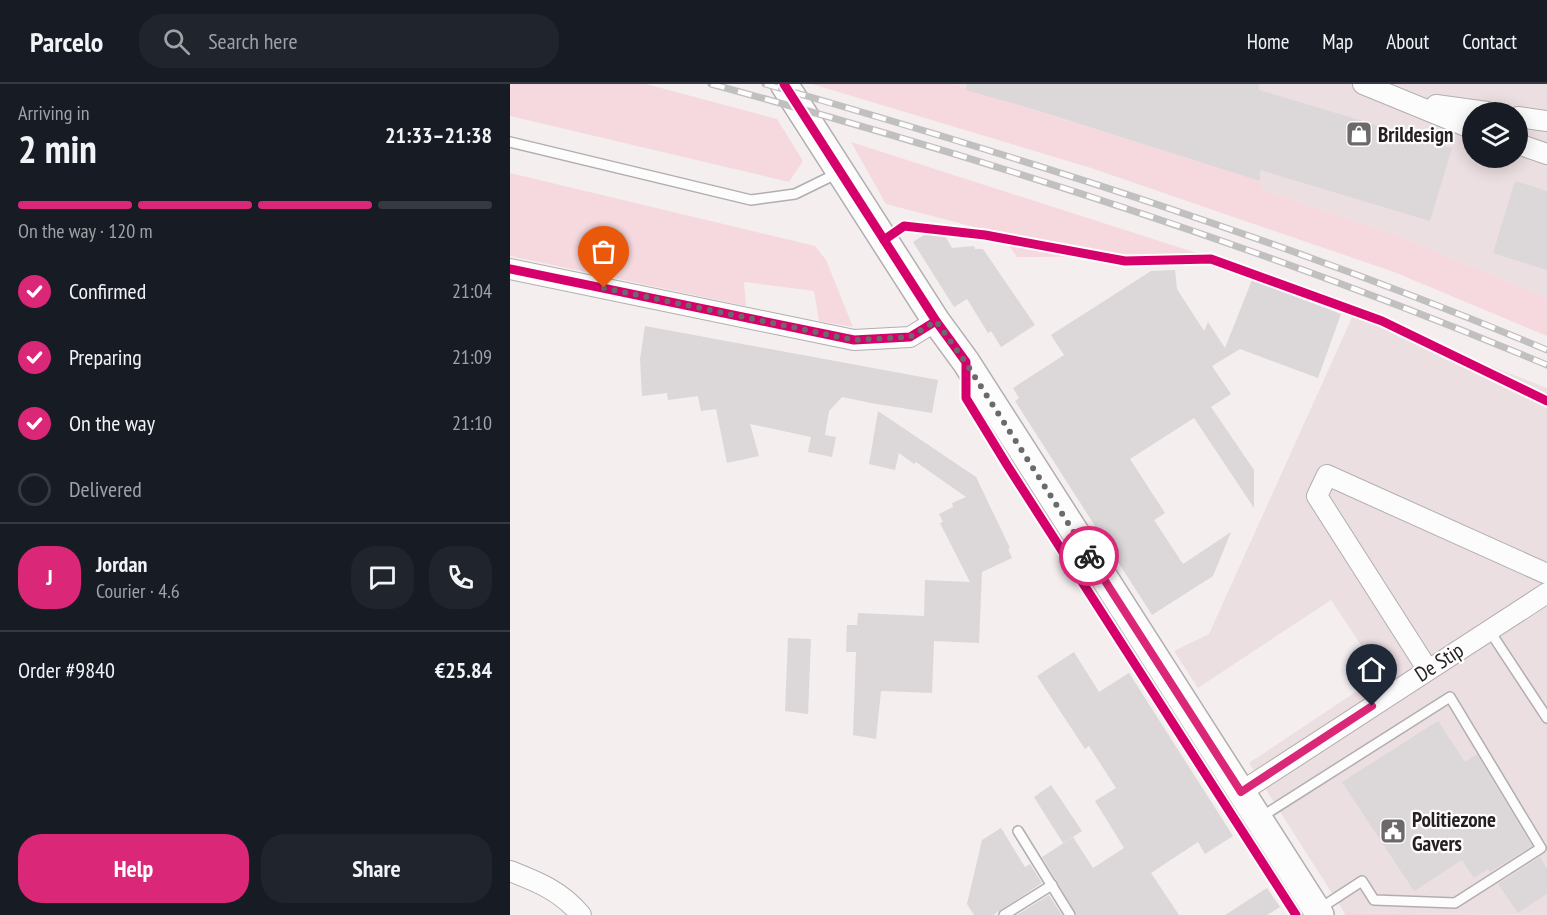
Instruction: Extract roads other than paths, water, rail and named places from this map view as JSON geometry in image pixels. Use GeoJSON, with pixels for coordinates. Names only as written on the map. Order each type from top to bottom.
{"type":"FeatureCollection","features":[{"type":"Feature","properties":{"kind":"main road"},"geometry":{"type":"LineString","coordinates":[[784,84],[1319,913]]}},
{"type":"Feature","properties":{"kind":"street"},"geometry":{"type":"LineString","coordinates":[[1363,84],[1462,124]]}},
{"type":"Feature","properties":{"kind":"street"},"geometry":{"type":"LineString","coordinates":[[1406,101],[1462,109]]}},
{"type":"Feature","properties":{"kind":"street"},"geometry":{"type":"LineString","coordinates":[[1528,118],[1547,121]]}},
{"type":"Feature","properties":{"kind":"street"},"geometry":{"type":"LineString","coordinates":[[1528,147],[1547,154]]}},
{"type":"Feature","properties":{"kind":"street"},"geometry":{"type":"LineString","coordinates":[[510,269],[854,340],[910,337],[936,321]]}},
{"type":"Feature","properties":{"kind":"street"},"geometry":{"type":"LineString","coordinates":[[1428,670],[1317,496],[1327,475],[1547,574]]}},
{"type":"Feature","properties":{"kind":"street","name":"De Stip"},"geometry":{"type":"LineString","coordinates":[[1241,792],[1547,593]]}},
{"type":"Feature","properties":{"kind":"street"},"geometry":{"type":"LineString","coordinates":[[510,871],[543,883],[581,915]]}},
{"type":"Feature","properties":{"kind":"lane"},"geometry":{"type":"LineString","coordinates":[[510,142],[751,200],[795,194],[840,172]]}},
{"type":"Feature","properties":{"kind":"lane"},"geometry":{"type":"LineString","coordinates":[[1489,630],[1547,718]]}},
{"type":"Feature","properties":{"kind":"lane"},"geometry":{"type":"LineString","coordinates":[[1259,818],[1450,697],[1541,848],[1455,903],[1374,900],[1362,881],[1319,913]]}},
{"type":"Feature","properties":{"kind":"lane"},"geometry":{"type":"LineString","coordinates":[[1018,831],[1070,915]]}},
{"type":"Feature","properties":{"kind":"lane"},"geometry":{"type":"LineString","coordinates":[[1004,915],[1052,885]]}},
{"type":"Feature","properties":{"kind":"railway"},"geometry":{"type":"LineString","coordinates":[[711,84],[923,144],[1134,211],[1342,284],[1547,365]]}},
{"type":"Feature","properties":{"kind":"railway"},"geometry":{"type":"LineString","coordinates":[[765,84],[1062,173],[1160,205],[1354,274],[1547,350]]}},
{"type":"Feature","properties":{"kind":"place","name":"Brildesign"},"geometry":{"type":"Point","coordinates":[1359,134]}},
{"type":"Feature","properties":{"kind":"place","name":"Politiezone Gavers"},"geometry":{"type":"Point","coordinates":[1393,831]}}]}
